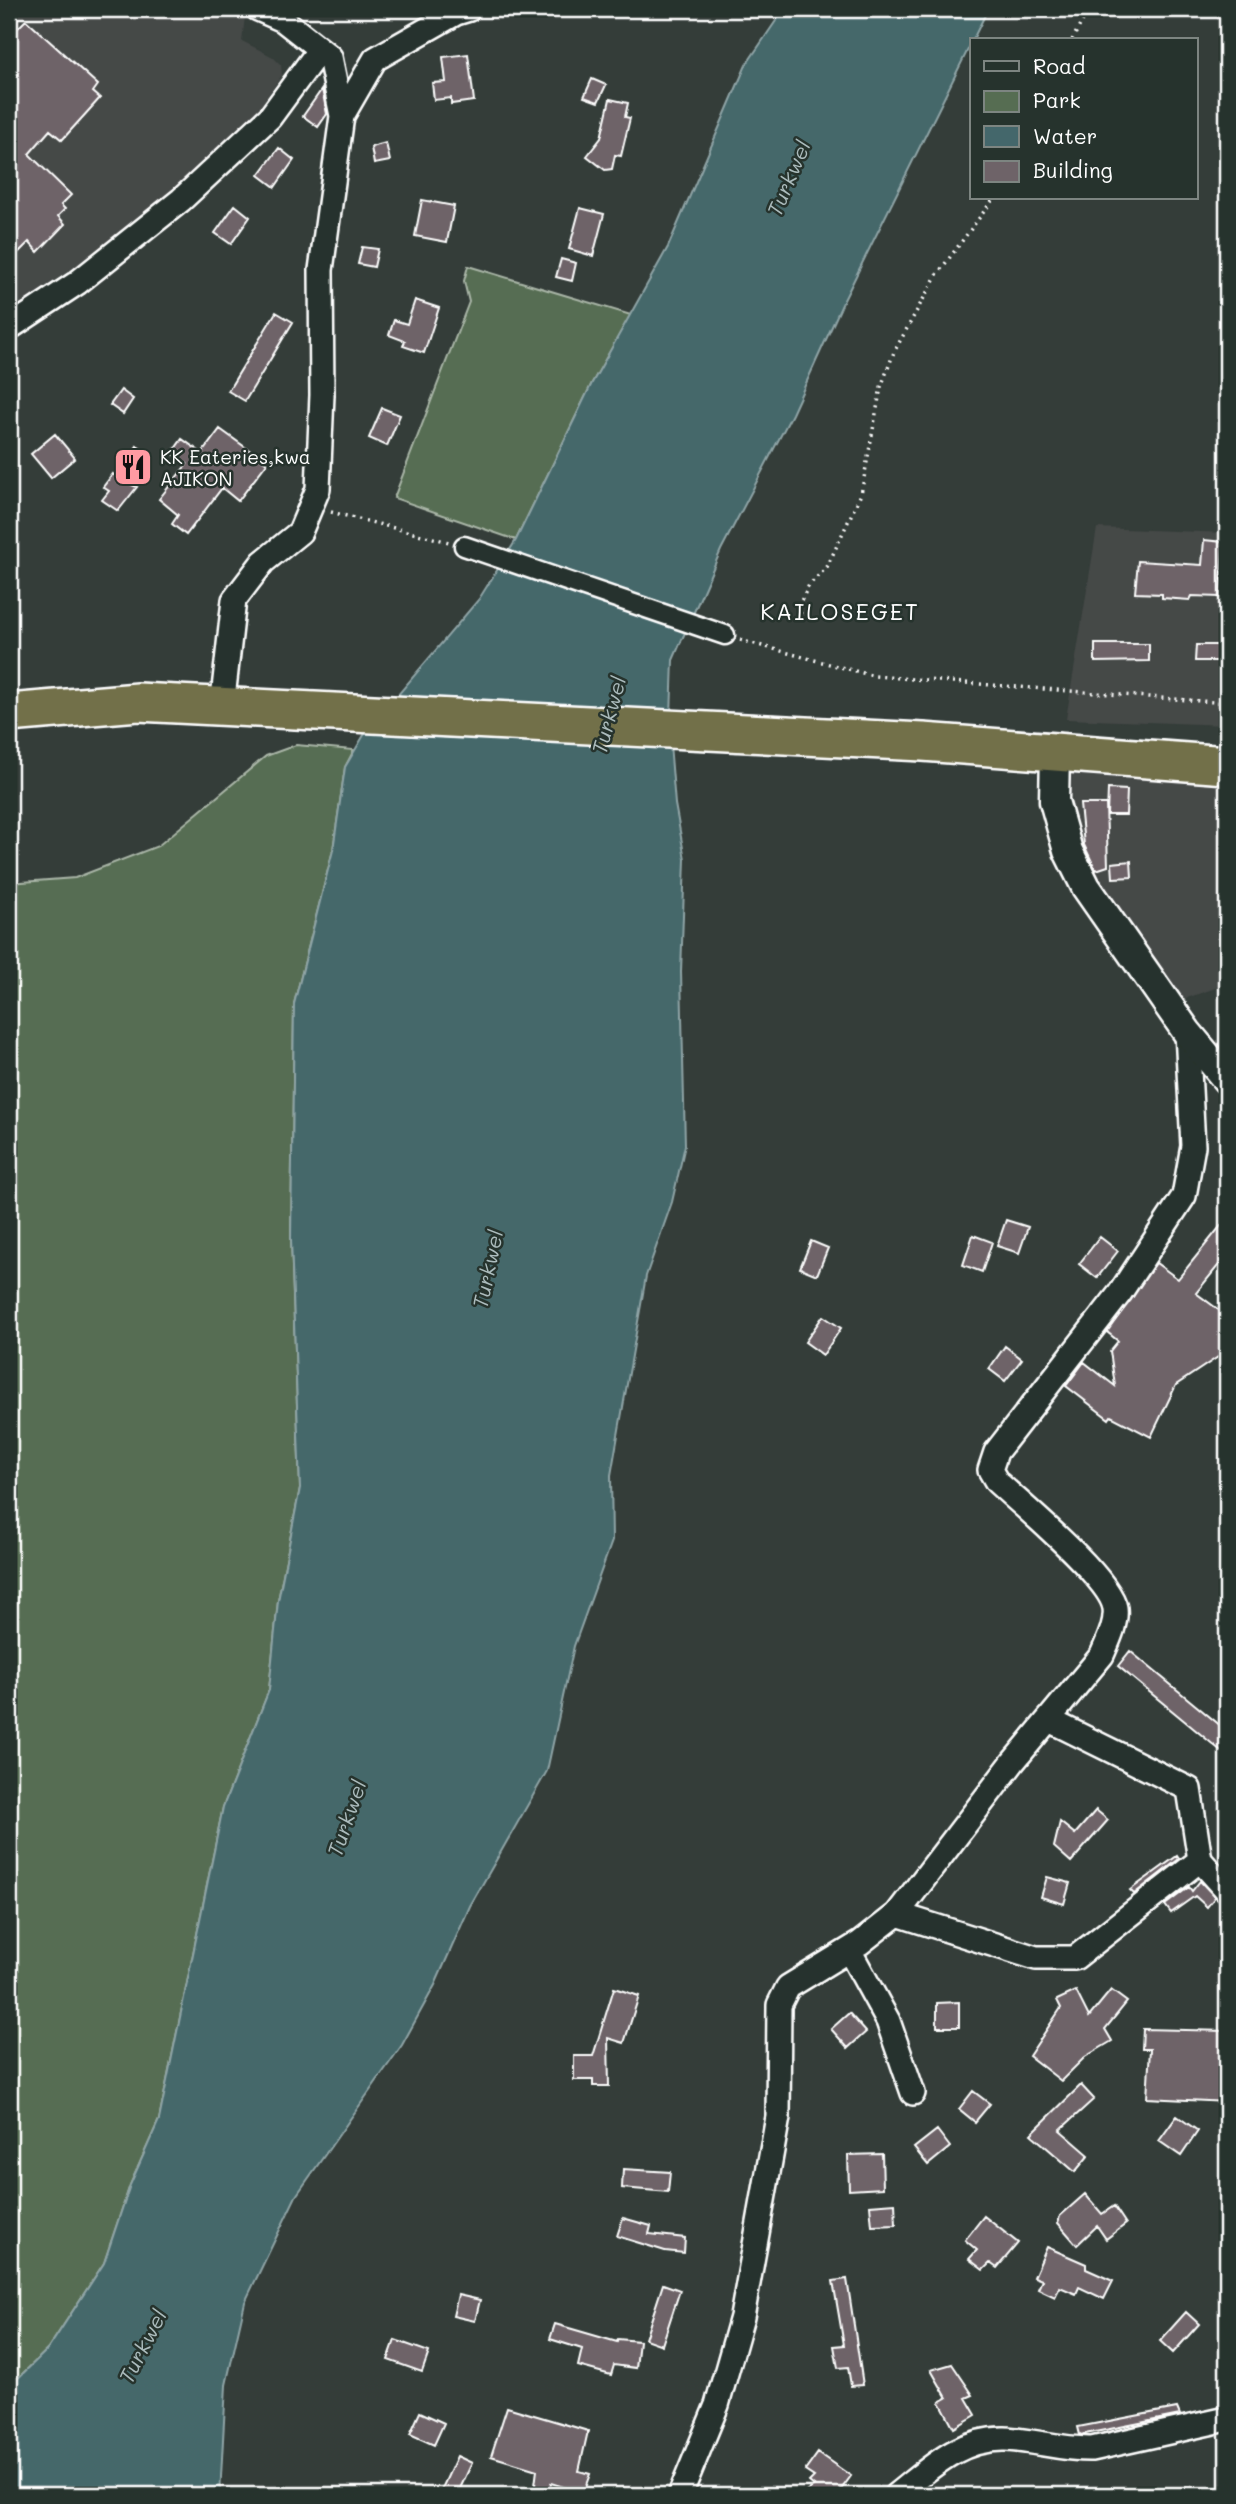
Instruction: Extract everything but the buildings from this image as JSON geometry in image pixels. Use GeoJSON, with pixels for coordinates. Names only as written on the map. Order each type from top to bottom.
{"type":"FeatureCollection","features":[{"type":"Feature","properties":{"kind":"highway"},"geometry":{"type":"LineString","coordinates":[[9,713],[138,702],[923,742],[1227,765]]}},
{"type":"Feature","properties":{"kind":"street"},"geometry":{"type":"LineString","coordinates":[[222,707],[234,600],[263,562],[300,532],[318,489],[321,271],[342,116],[330,57],[293,19],[283,20],[258,9]]}},
{"type":"Feature","properties":{"kind":"street"},"geometry":{"type":"LineString","coordinates":[[342,116],[375,59],[456,13],[469,9]]}},
{"type":"Feature","properties":{"kind":"street"},"geometry":{"type":"LineString","coordinates":[[9,328],[77,283],[181,200],[270,117],[320,49]]}},
{"type":"Feature","properties":{"kind":"street"},"geometry":{"type":"LineString","coordinates":[[464,546],[725,635]]}},
{"type":"Feature","properties":{"kind":"street"},"geometry":{"type":"LineString","coordinates":[[1055,753],[1054,801],[1068,851],[1086,887],[1117,936],[1187,1032],[1227,1080]]}},
{"type":"Feature","properties":{"kind":"street"},"geometry":{"type":"LineString","coordinates":[[680,2495],[717,2405],[742,2317],[778,2117],[779,2005],[788,1987],[849,1950],[897,1914],[1102,1654],[1115,1609],[1110,1593],[1066,1546],[997,1482],[990,1470],[992,1462],[1120,1293],[1184,1196],[1194,1146],[1187,1032]]}},
{"type":"Feature","properties":{"kind":"street"},"geometry":{"type":"LineString","coordinates":[[1049,1720],[1189,1788],[1200,1860],[1227,1890]]}},
{"type":"Feature","properties":{"kind":"street"},"geometry":{"type":"LineString","coordinates":[[897,1914],[937,1929],[1016,1949],[1035,1958],[1075,1958],[1200,1860]]}},
{"type":"Feature","properties":{"kind":"street"},"geometry":{"type":"LineString","coordinates":[[849,1950],[888,2021],[913,2093]]}},
{"type":"Feature","properties":{"kind":"street"},"geometry":{"type":"LineString","coordinates":[[896,2495],[939,2459],[977,2441],[1005,2439],[1072,2449],[1092,2449],[1227,2419]]}},
{"type":"Feature","properties":{"kind":"path"},"geometry":{"type":"LineString","coordinates":[[1073,38],[1089,9]]}},
{"type":"Feature","properties":{"kind":"path"},"geometry":{"type":"LineString","coordinates":[[800,621],[801,601],[809,585],[827,567],[861,494],[881,387],[894,352],[936,276],[993,200]]}},
{"type":"Feature","properties":{"kind":"path"},"geometry":{"type":"LineString","coordinates":[[310,506],[464,546]]}},
{"type":"Feature","properties":{"kind":"path"},"geometry":{"type":"LineString","coordinates":[[725,635],[797,658],[874,676],[1227,703]]}},
{"type":"Feature","properties":{"kind":"shaded area"},"geometry":{"type":"Polygon","coordinates":[[[9,9],[246,9],[242,41],[273,57],[281,65],[282,75],[244,130],[155,213],[9,311],[9,9]]]}},
{"type":"Feature","properties":{"kind":"shaded area"},"geometry":{"type":"Polygon","coordinates":[[[1097,528],[1227,533],[1227,725],[1066,719],[1097,528]]]}},
{"type":"Feature","properties":{"kind":"shaded area"},"geometry":{"type":"Polygon","coordinates":[[[1069,761],[1227,772],[1227,984],[1184,999],[1075,852],[1069,761]]]}},
{"type":"Feature","properties":{"kind":"green space"},"geometry":{"type":"Polygon","coordinates":[[[468,266],[631,315],[592,383],[516,540],[394,498],[469,302],[464,281],[468,266]]]}},
{"type":"Feature","properties":{"kind":"green space"},"geometry":{"type":"Polygon","coordinates":[[[296,745],[354,750],[345,767],[333,850],[294,1004],[291,1239],[300,1488],[278,1601],[269,1690],[223,1807],[159,2120],[130,2185],[104,2263],[48,2349],[9,2387],[9,883],[75,878],[158,846],[266,756],[296,745]]]}},
{"type":"Feature","properties":{"kind":"water","name":"Turkwel"},"geometry":{"type":"Polygon","coordinates":[[[784,9],[988,9],[974,38],[970,38],[970,45],[844,300],[792,414],[721,550],[673,660],[670,744],[675,804],[685,859],[681,972],[685,1145],[672,1202],[646,1276],[611,1475],[612,1541],[574,1646],[547,1771],[470,1906],[435,1985],[402,2045],[296,2196],[245,2302],[226,2385],[220,2495],[9,2495],[9,2387],[48,2349],[104,2263],[130,2185],[159,2120],[223,1807],[269,1690],[278,1601],[300,1488],[291,1239],[294,1004],[333,850],[345,767],[364,735],[479,599],[516,540],[592,383],[668,247],[746,65],[784,9]]]}},
{"type":"Feature","properties":{"kind":"place","name":"KK Eateries,kwa AJIKON"},"geometry":{"type":"Point","coordinates":[133,467]}},
{"type":"Feature","properties":{"kind":"district","name":"KAILOSEGET"},"geometry":{"type":"Point","coordinates":[840,611]}}]}
